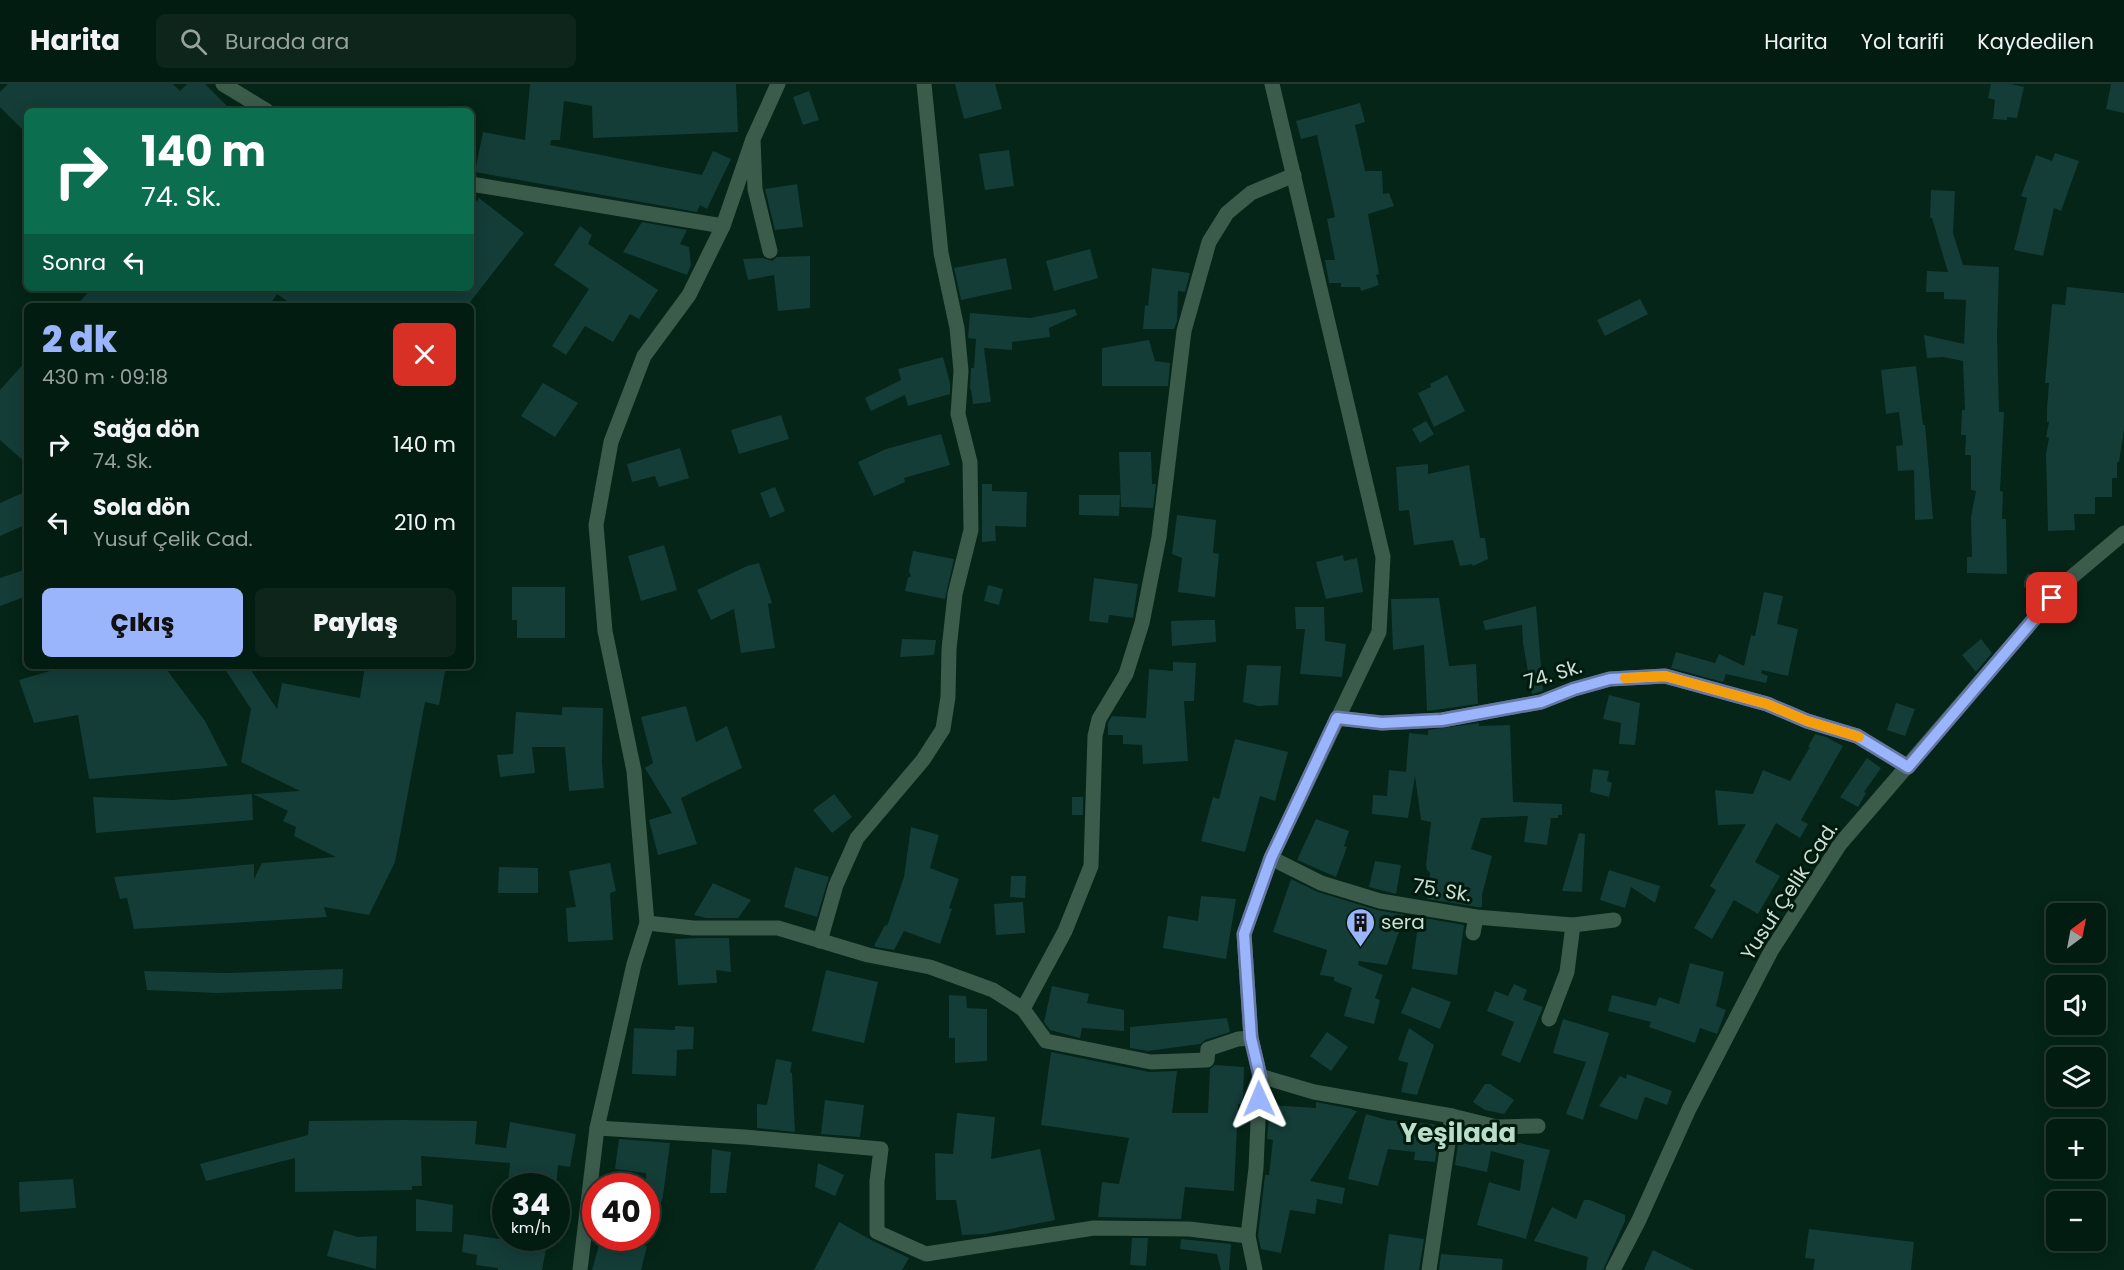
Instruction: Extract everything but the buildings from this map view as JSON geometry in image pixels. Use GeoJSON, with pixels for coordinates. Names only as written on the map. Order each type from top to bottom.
{"type":"FeatureCollection","features":[{"type":"Feature","properties":{"kind":"street"},"geometry":{"type":"LineString","coordinates":[[223,84],[262,108]]}},
{"type":"Feature","properties":{"kind":"street"},"geometry":{"type":"LineString","coordinates":[[580,1270],[597,1128],[634,964],[647,923],[634,771],[605,632],[596,525],[610,442],[644,356],[689,295],[723,225],[753,139],[778,84]]}},
{"type":"Feature","properties":{"kind":"street"},"geometry":{"type":"LineString","coordinates":[[820,940],[836,885],[857,838],[923,760],[943,729],[948,697],[949,649],[955,594],[971,530],[970,462],[958,414],[961,371],[957,328],[941,254],[924,84]]}},
{"type":"Feature","properties":{"kind":"street"},"geometry":{"type":"LineString","coordinates":[[1256,1269],[1248,1236],[1256,1168],[1260,1076],[1251,1038],[1244,934],[1271,858],[1379,632],[1383,557],[1272,84]]}},
{"type":"Feature","properties":{"kind":"street"},"geometry":{"type":"LineString","coordinates":[[753,139],[755,189],[770,251]]}},
{"type":"Feature","properties":{"kind":"street"},"geometry":{"type":"LineString","coordinates":[[1023,1009],[1065,931],[1091,866],[1095,736],[1099,719],[1126,674],[1142,623],[1159,537],[1184,331],[1209,242],[1227,213],[1251,193],[1294,175]]}},
{"type":"Feature","properties":{"kind":"street"},"geometry":{"type":"LineString","coordinates":[[474,184],[723,225]]}},
{"type":"Feature","properties":{"kind":"street","name":"Yusuf Çelik Cad."},"geometry":{"type":"LineString","coordinates":[[1613,1270],[1639,1220],[1689,1109],[1771,951],[1840,844],[2067,581],[2124,533]]}},
{"type":"Feature","properties":{"kind":"street","name":"74. Sk."},"geometry":{"type":"LineString","coordinates":[[1337,718],[1382,723],[1442,720],[1541,702],[1574,689],[1610,679],[1665,676],[1767,704],[1807,721],[1857,736],[1908,767]]}},
{"type":"Feature","properties":{"kind":"street","name":"75. Sk."},"geometry":{"type":"LineString","coordinates":[[1271,858],[1321,883],[1380,901],[1476,916],[1573,925],[1614,920]]}},
{"type":"Feature","properties":{"kind":"street"},"geometry":{"type":"LineString","coordinates":[[1473,933],[1476,916]]}},
{"type":"Feature","properties":{"kind":"street"},"geometry":{"type":"LineString","coordinates":[[647,923],[693,928],[778,928],[868,955],[930,967],[993,990],[1023,1009],[1046,1041],[1150,1062],[1207,1060],[1208,1049],[1238,1039],[1251,1038]]}},
{"type":"Feature","properties":{"kind":"street"},"geometry":{"type":"LineString","coordinates":[[1549,1019],[1567,972],[1573,925]]}},
{"type":"Feature","properties":{"kind":"street"},"geometry":{"type":"LineString","coordinates":[[1260,1076],[1314,1092],[1452,1116],[1497,1127],[1538,1126]]}},
{"type":"Feature","properties":{"kind":"street"},"geometry":{"type":"LineString","coordinates":[[1429,1270],[1452,1116]]}},
{"type":"Feature","properties":{"kind":"street"},"geometry":{"type":"LineString","coordinates":[[597,1128],[745,1137],[881,1149],[877,1181],[877,1232],[926,1254],[1094,1228],[1189,1229],[1248,1236]]}},
{"type":"Feature","properties":{"kind":"slow traffic"},"geometry":{"type":"LineString","coordinates":[[1625,678],[1665,676],[1767,704],[1807,721],[1859,737]]}},
{"type":"Feature","properties":{"kind":"place","name":"sera"},"geometry":{"type":"Point","coordinates":[1360,948]}},
{"type":"Feature","properties":{"kind":"district","name":"Yeşilada"},"geometry":{"type":"Point","coordinates":[1458,1133]}},
{"type":"Feature","properties":{"kind":"route"},"geometry":{"type":"LineString","coordinates":[[1259,1099],[1260,1076],[1251,1038],[1244,934],[1271,858],[1337,718],[1382,723],[1442,720],[1541,702],[1574,689],[1610,679],[1665,676],[1767,704],[1807,721],[1857,736],[1908,767],[2052,598]]}}]}
